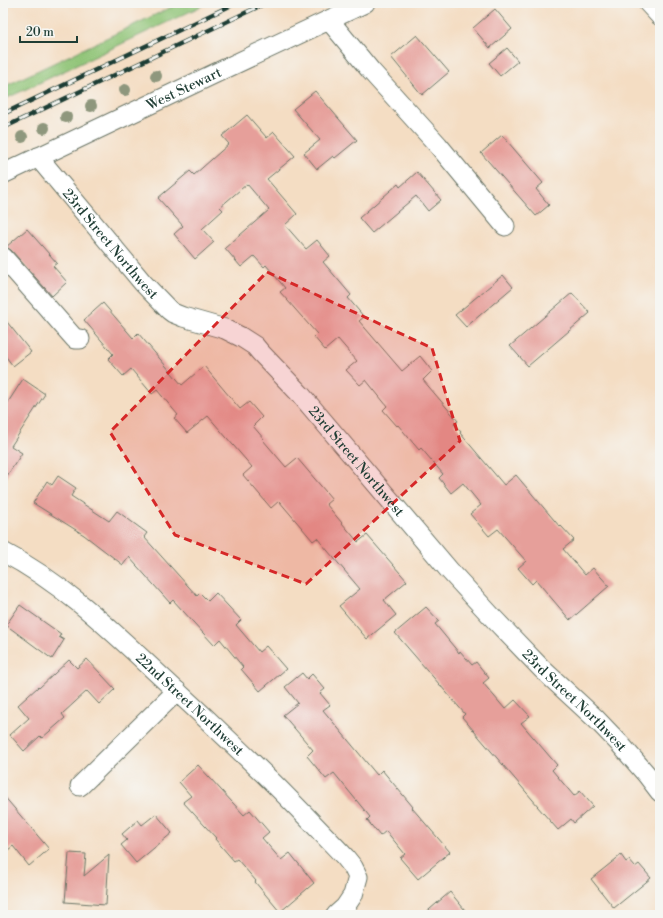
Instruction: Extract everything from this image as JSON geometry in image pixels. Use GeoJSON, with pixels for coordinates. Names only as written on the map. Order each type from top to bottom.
{"type":"FeatureCollection","features":[{"type":"Feature","properties":{"kind":"street","name":"West Stewart"},"geometry":{"type":"LineString","coordinates":[[3,174],[365,3]]}},
{"type":"Feature","properties":{"kind":"street"},"geometry":{"type":"LineString","coordinates":[[648,3],[660,16]]}},
{"type":"Feature","properties":{"kind":"street"},"geometry":{"type":"LineString","coordinates":[[329,20],[371,71],[438,145],[505,226]]}},
{"type":"Feature","properties":{"kind":"street","name":"23rd Street Northwest"},"geometry":{"type":"LineString","coordinates":[[38,157],[144,283],[169,310],[183,317],[225,329],[255,346],[268,359],[301,395],[449,570],[542,669],[596,718],[648,775],[660,792]]}},
{"type":"Feature","properties":{"kind":"street"},"geometry":{"type":"LineString","coordinates":[[3,257],[75,339],[80,339]]}},
{"type":"Feature","properties":{"kind":"street","name":"22nd Street Northwest"},"geometry":{"type":"LineString","coordinates":[[3,552],[55,584],[116,635],[263,773],[345,857],[353,867],[358,877],[353,895],[345,907],[336,915]]}},
{"type":"Feature","properties":{"kind":"street"},"geometry":{"type":"LineString","coordinates":[[80,786],[177,691]]}},
{"type":"Feature","properties":{"kind":"highlighted area"},"geometry":{"type":"Polygon","coordinates":[[[267,272],[432,348],[460,441],[306,584],[175,535],[110,432],[267,272]]]}},
{"type":"Feature","properties":{"kind":"green space"},"geometry":{"type":"Polygon","coordinates":[[[180,3],[208,3],[3,100],[3,87],[180,3]]]}},
{"type":"Feature","properties":{"kind":"building"},"geometry":{"type":"Polygon","coordinates":[[[495,9],[512,29],[490,48],[473,28],[495,9]]]}},
{"type":"Feature","properties":{"kind":"building"},"geometry":{"type":"Polygon","coordinates":[[[417,35],[449,72],[422,95],[391,57],[417,35]]]}},
{"type":"Feature","properties":{"kind":"building"},"geometry":{"type":"Polygon","coordinates":[[[507,48],[518,61],[500,76],[489,63],[507,48]]]}},
{"type":"Feature","properties":{"kind":"building"},"geometry":{"type":"Polygon","coordinates":[[[315,91],[357,140],[335,158],[333,156],[317,169],[304,153],[320,140],[293,109],[315,91]]]}},
{"type":"Feature","properties":{"kind":"building"},"geometry":{"type":"Polygon","coordinates":[[[247,115],[267,138],[274,132],[295,156],[267,179],[297,214],[285,225],[306,249],[317,240],[330,256],[323,262],[351,295],[348,298],[364,317],[359,321],[402,371],[420,356],[432,371],[423,380],[458,421],[454,424],[461,432],[460,433],[504,485],[516,475],[560,527],[561,526],[574,540],[563,549],[585,575],[593,568],[609,586],[570,620],[536,580],[532,584],[518,568],[526,561],[498,529],[489,536],[470,514],[481,505],[463,483],[451,493],[439,478],[443,474],[421,448],[419,450],[383,410],[387,406],[366,380],[360,385],[346,370],[357,361],[338,339],[325,350],[314,337],[317,334],[280,292],[285,288],[266,265],[264,267],[254,256],[241,267],[225,248],[269,210],[247,184],[220,207],[223,210],[202,229],[214,242],[195,259],[174,234],[183,226],[158,198],[190,171],[194,175],[229,144],[222,136],[247,115]]]}},
{"type":"Feature","properties":{"kind":"building"},"geometry":{"type":"Polygon","coordinates":[[[502,135],[543,183],[536,189],[549,205],[536,216],[481,153],[502,135]]]}},
{"type":"Feature","properties":{"kind":"building"},"geometry":{"type":"Polygon","coordinates":[[[417,172],[441,200],[428,211],[416,196],[372,233],[359,218],[398,184],[400,187],[417,172]]]}},
{"type":"Feature","properties":{"kind":"building"},"geometry":{"type":"Polygon","coordinates":[[[27,229],[57,263],[53,266],[67,282],[52,296],[11,250],[6,247],[27,229]]]}},
{"type":"Feature","properties":{"kind":"building"},"geometry":{"type":"Polygon","coordinates":[[[503,275],[513,287],[466,327],[455,315],[503,275]]]}},
{"type":"Feature","properties":{"kind":"building"},"geometry":{"type":"Polygon","coordinates":[[[572,293],[590,313],[528,366],[510,346],[572,293]]]}},
{"type":"Feature","properties":{"kind":"building"},"geometry":{"type":"Polygon","coordinates":[[[103,303],[133,338],[138,333],[182,385],[204,366],[240,409],[249,402],[262,417],[253,426],[286,467],[297,458],[332,499],[326,504],[358,542],[367,535],[407,581],[384,600],[396,615],[367,639],[339,606],[360,589],[317,538],[313,541],[279,501],[271,508],[243,475],[252,467],[208,416],[187,433],[174,418],[178,415],[157,390],[152,394],[131,369],[123,376],[108,359],[113,354],[84,320],[103,303]]]}},
{"type":"Feature","properties":{"kind":"building"},"geometry":{"type":"Polygon","coordinates":[[[3,317],[31,352],[13,366],[3,353],[3,317]]]}},
{"type":"Feature","properties":{"kind":"building"},"geometry":{"type":"Polygon","coordinates":[[[23,379],[45,394],[11,446],[22,453],[3,482],[3,410],[23,379]]]}},
{"type":"Feature","properties":{"kind":"building"},"geometry":{"type":"Polygon","coordinates":[[[58,476],[76,488],[71,496],[109,521],[117,511],[147,533],[144,537],[197,596],[200,593],[208,601],[216,593],[241,620],[236,625],[259,652],[266,646],[286,669],[260,691],[241,669],[243,667],[220,639],[214,645],[173,600],[170,603],[129,557],[123,565],[84,535],[33,503],[47,481],[52,485],[58,476]]]}},
{"type":"Feature","properties":{"kind":"building"},"geometry":{"type":"Polygon","coordinates":[[[20,605],[61,634],[59,637],[64,640],[52,659],[6,625],[20,605]]]}},
{"type":"Feature","properties":{"kind":"building"},"geometry":{"type":"Polygon","coordinates":[[[426,607],[439,621],[435,624],[459,653],[460,651],[472,665],[476,662],[489,678],[483,683],[505,709],[515,700],[530,716],[521,723],[557,765],[552,770],[574,796],[580,791],[593,806],[574,823],[571,819],[558,830],[462,717],[465,714],[395,633],[426,607]]]}},
{"type":"Feature","properties":{"kind":"building"},"geometry":{"type":"Polygon","coordinates":[[[87,659],[115,689],[99,704],[87,691],[62,714],[65,718],[42,738],[40,736],[24,751],[10,735],[29,718],[18,705],[69,660],[77,668],[87,659]]]}},
{"type":"Feature","properties":{"kind":"building"},"geometry":{"type":"Polygon","coordinates":[[[302,673],[307,679],[312,674],[325,689],[320,693],[330,705],[323,710],[377,775],[382,770],[450,852],[418,879],[400,858],[405,854],[386,831],[380,836],[367,820],[370,817],[334,773],[326,779],[307,756],[313,750],[283,715],[298,703],[285,687],[302,673]]]}},
{"type":"Feature","properties":{"kind":"building"},"geometry":{"type":"Polygon","coordinates":[[[198,765],[244,815],[250,810],[269,832],[262,838],[281,860],[290,853],[314,883],[280,912],[237,859],[234,861],[215,839],[216,838],[183,802],[191,796],[179,782],[198,765]]]}},
{"type":"Feature","properties":{"kind":"building"},"geometry":{"type":"Polygon","coordinates":[[[3,795],[49,849],[29,866],[13,846],[3,854],[3,795]]]}},
{"type":"Feature","properties":{"kind":"building"},"geometry":{"type":"Polygon","coordinates":[[[156,814],[172,833],[136,863],[121,845],[127,840],[122,834],[138,820],[142,825],[156,814]]]}},
{"type":"Feature","properties":{"kind":"building"},"geometry":{"type":"Polygon","coordinates":[[[69,853],[86,854],[84,876],[109,855],[106,905],[65,902],[69,853]]]}},
{"type":"Feature","properties":{"kind":"building"},"geometry":{"type":"Polygon","coordinates":[[[621,855],[626,862],[629,860],[635,867],[639,864],[651,878],[614,908],[591,879],[621,855]]]}},
{"type":"Feature","properties":{"kind":"building"},"geometry":{"type":"Polygon","coordinates":[[[450,892],[469,915],[423,915],[450,892]]]}},
{"type":"Feature","properties":{"kind":"railway"},"geometry":{"type":"LineString","coordinates":[[3,114],[236,3]]}},
{"type":"Feature","properties":{"kind":"railway"},"geometry":{"type":"LineString","coordinates":[[3,128],[266,3]]}}]}
